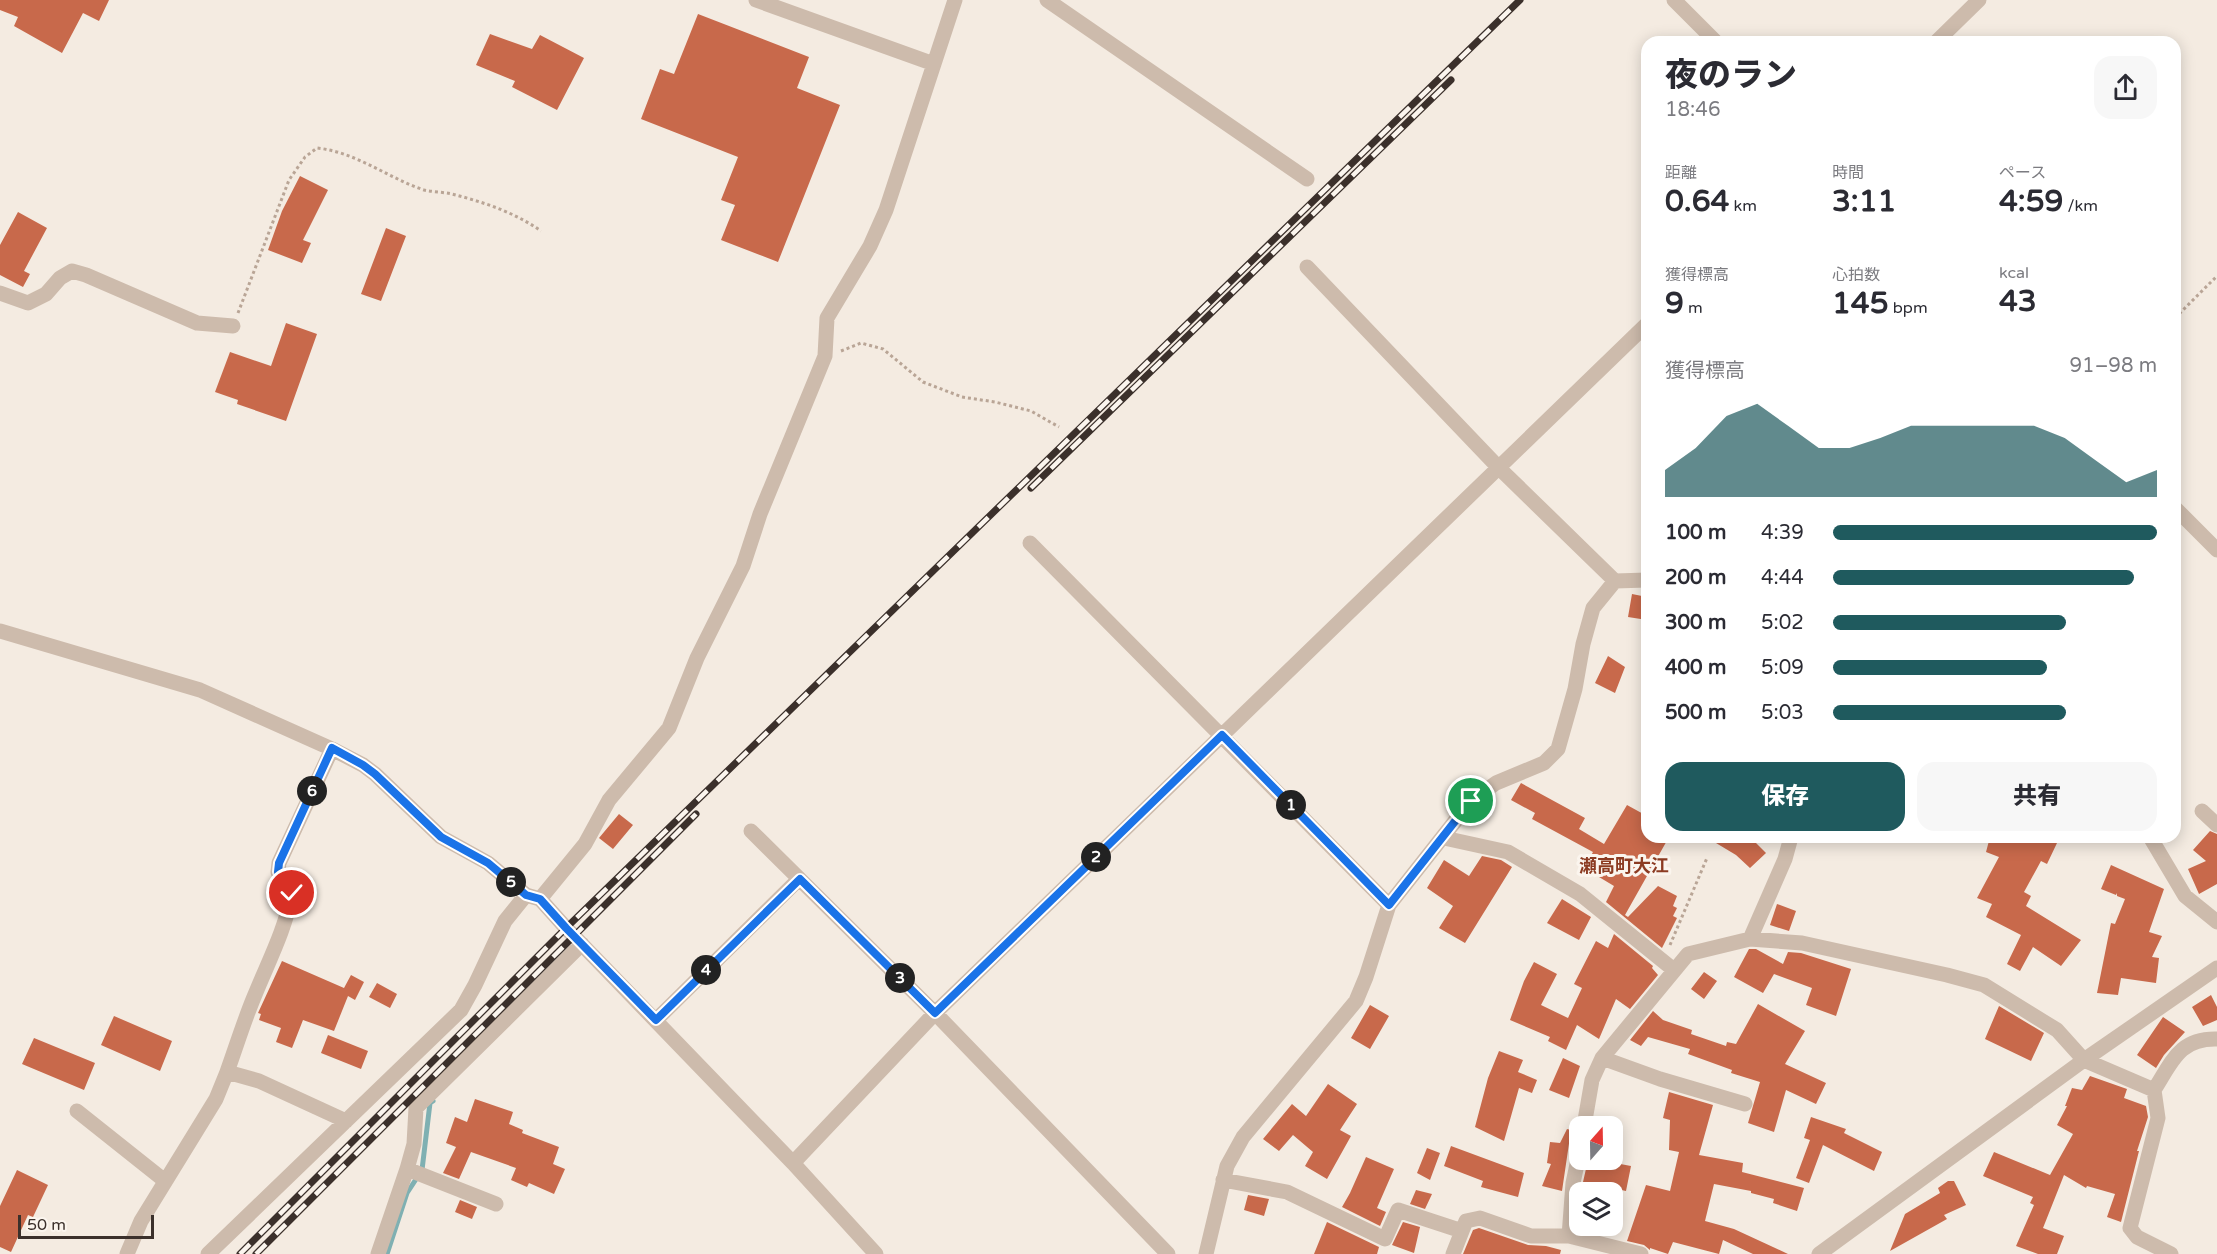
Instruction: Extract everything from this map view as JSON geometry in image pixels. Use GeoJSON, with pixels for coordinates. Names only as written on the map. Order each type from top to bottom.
{"type":"FeatureCollection","features":[{"type":"Feature","properties":{"kind":"street"},"geometry":{"type":"LineString","coordinates":[[756,0],[934,64]]}},
{"type":"Feature","properties":{"kind":"street"},"geometry":{"type":"LineString","coordinates":[[208,1254],[461,1011],[505,921],[533,897],[585,844],[609,800],[669,728],[697,658],[743,566],[760,514],[825,356],[827,318],[870,246],[886,210],[955,0]]}},
{"type":"Feature","properties":{"kind":"street"},"geometry":{"type":"LineString","coordinates":[[1047,0],[1307,179]]}},
{"type":"Feature","properties":{"kind":"street"},"geometry":{"type":"LineString","coordinates":[[1674,0],[1710,36]]}},
{"type":"Feature","properties":{"kind":"street"},"geometry":{"type":"LineString","coordinates":[[1942,36],[1979,0]]}},
{"type":"Feature","properties":{"kind":"street"},"geometry":{"type":"LineString","coordinates":[[1306,267],[1499,468],[1615,580],[1641,580]]}},
{"type":"Feature","properties":{"kind":"street"},"geometry":{"type":"LineString","coordinates":[[0,293],[28,303],[46,294],[60,278],[72,271],[197,323],[233,326]]}},
{"type":"Feature","properties":{"kind":"street"},"geometry":{"type":"LineString","coordinates":[[793,1163],[935,1013],[1641,330]]}},
{"type":"Feature","properties":{"kind":"street"},"geometry":{"type":"LineString","coordinates":[[2181,513],[2217,550]]}},
{"type":"Feature","properties":{"kind":"street"},"geometry":{"type":"LineString","coordinates":[[1030,543],[1389,905]]}},
{"type":"Feature","properties":{"kind":"street"},"geometry":{"type":"LineString","coordinates":[[1206,1254],[1227,1166],[1243,1137],[1356,1001],[1389,905],[1471,801],[1496,783],[1544,763],[1558,749],[1575,689],[1583,644],[1593,608],[1615,580]]}},
{"type":"Feature","properties":{"kind":"street"},"geometry":{"type":"LineString","coordinates":[[0,631],[200,690],[332,748],[363,765],[441,837],[488,863],[533,897],[656,1020],[793,1163],[876,1254]]}},
{"type":"Feature","properties":{"kind":"street"},"geometry":{"type":"LineString","coordinates":[[127,1254],[141,1221],[216,1099],[227,1072],[254,997],[275,952],[288,916],[292,893],[278,872],[279,863],[332,748]]}},
{"type":"Feature","properties":{"kind":"street"},"geometry":{"type":"LineString","coordinates":[[2202,811],[2217,825]]}},
{"type":"Feature","properties":{"kind":"street"},"geometry":{"type":"LineString","coordinates":[[751,831],[935,1013],[1168,1254]]}},
{"type":"Feature","properties":{"kind":"street"},"geometry":{"type":"LineString","coordinates":[[1444,838],[1509,852],[1580,894],[1669,966]]}},
{"type":"Feature","properties":{"kind":"street"},"geometry":{"type":"LineString","coordinates":[[1750,939],[1785,860],[1789,843]]}},
{"type":"Feature","properties":{"kind":"street"},"geometry":{"type":"LineString","coordinates":[[2154,843],[2185,896],[2214,914]]}},
{"type":"Feature","properties":{"kind":"street"},"geometry":{"type":"LineString","coordinates":[[656,1020],[800,879]]}},
{"type":"Feature","properties":{"kind":"street"},"geometry":{"type":"LineString","coordinates":[[1586,1116],[1592,1080],[1602,1058],[1669,966],[1688,954],[1750,939],[1802,944],[1984,985],[2057,1030],[2084,1060],[2154,1090]]}},
{"type":"Feature","properties":{"kind":"street"},"geometry":{"type":"LineString","coordinates":[[378,1254],[414,1144],[416,1108],[582,944]]}},
{"type":"Feature","properties":{"kind":"street"},"geometry":{"type":"LineString","coordinates":[[1819,1254],[2084,1060],[2217,968]]}},
{"type":"Feature","properties":{"kind":"street"},"geometry":{"type":"LineString","coordinates":[[2171,1254],[2137,1238],[2130,1228],[2158,1118],[2154,1090],[2181,1049],[2194,1042],[2217,1039]]}},
{"type":"Feature","properties":{"kind":"street"},"geometry":{"type":"LineString","coordinates":[[1602,1058],[1660,1079],[1745,1104]]}},
{"type":"Feature","properties":{"kind":"street"},"geometry":{"type":"LineString","coordinates":[[227,1072],[259,1081],[346,1121]]}},
{"type":"Feature","properties":{"kind":"street"},"geometry":{"type":"LineString","coordinates":[[77,1111],[165,1181]]}},
{"type":"Feature","properties":{"kind":"street"},"geometry":{"type":"LineString","coordinates":[[407,1169],[496,1204]]}},
{"type":"Feature","properties":{"kind":"street"},"geometry":{"type":"LineString","coordinates":[[1223,1180],[1287,1192],[1385,1239],[1398,1210],[1462,1231]]}},
{"type":"Feature","properties":{"kind":"street"},"geometry":{"type":"LineString","coordinates":[[1453,1254],[1466,1221],[1480,1218],[1531,1236],[1569,1236],[1641,1254]]}},
{"type":"Feature","properties":{"kind":"path"},"geometry":{"type":"LineString","coordinates":[[233,326],[289,180],[305,157],[317,148],[335,150],[425,190],[450,194],[492,206],[525,220],[541,231]]}},
{"type":"Feature","properties":{"kind":"path"},"geometry":{"type":"LineString","coordinates":[[2181,312],[2217,276]]}},
{"type":"Feature","properties":{"kind":"path"},"geometry":{"type":"LineString","coordinates":[[825,356],[861,343],[883,349],[923,382],[962,397],[1030,411],[1059,427]]}},
{"type":"Feature","properties":{"kind":"path"},"geometry":{"type":"LineString","coordinates":[[1669,966],[1707,858]]}},
{"type":"Feature","properties":{"kind":"building"},"geometry":{"type":"Polygon","coordinates":[[[0,0],[109,0],[99,21],[83,13],[62,53],[14,26],[18,17],[0,10],[0,0]]]}},
{"type":"Feature","properties":{"kind":"building"},"geometry":{"type":"Polygon","coordinates":[[[698,14],[809,57],[797,88],[840,105],[778,262],[721,240],[735,205],[721,200],[738,157],[641,119],[660,69],[674,74],[698,14]]]}},
{"type":"Feature","properties":{"kind":"building"},"geometry":{"type":"Polygon","coordinates":[[[490,34],[532,49],[540,35],[584,58],[557,110],[512,87],[515,81],[476,65],[490,34]]]}},
{"type":"Feature","properties":{"kind":"building"},"geometry":{"type":"Polygon","coordinates":[[[300,176],[328,190],[303,240],[311,243],[302,263],[268,250],[282,211],[300,176]]]}},
{"type":"Feature","properties":{"kind":"building"},"geometry":{"type":"Polygon","coordinates":[[[18,212],[47,228],[24,271],[30,274],[23,287],[0,275],[0,245],[18,212]]]}},
{"type":"Feature","properties":{"kind":"building"},"geometry":{"type":"Polygon","coordinates":[[[386,228],[406,236],[381,301],[361,294],[386,228]]]}},
{"type":"Feature","properties":{"kind":"building"},"geometry":{"type":"Polygon","coordinates":[[[286,323],[317,334],[286,421],[237,404],[238,400],[215,392],[230,352],[271,366],[286,323]]]}},
{"type":"Feature","properties":{"kind":"building"},"geometry":{"type":"Polygon","coordinates":[[[1632,594],[1641,596],[1641,619],[1628,617],[1632,594]]]}},
{"type":"Feature","properties":{"kind":"building"},"geometry":{"type":"Polygon","coordinates":[[[1608,656],[1625,667],[1615,693],[1595,683],[1608,656]]]}},
{"type":"Feature","properties":{"kind":"building"},"geometry":{"type":"Polygon","coordinates":[[[1521,783],[1585,818],[1579,829],[1604,844],[1627,805],[1641,813],[1641,843],[1666,843],[1625,915],[1628,917],[1658,886],[1677,896],[1673,906],[1677,908],[1673,916],[1677,918],[1662,948],[1606,902],[1614,886],[1584,868],[1593,852],[1532,819],[1535,813],[1511,800],[1521,783]]]}},
{"type":"Feature","properties":{"kind":"building"},"geometry":{"type":"Polygon","coordinates":[[[619,814],[633,825],[613,849],[599,838],[619,814]]]}},
{"type":"Feature","properties":{"kind":"building"},"geometry":{"type":"Polygon","coordinates":[[[2210,831],[2217,834],[2217,884],[2199,894],[2188,869],[2206,861],[2193,850],[2210,831]]]}},
{"type":"Feature","properties":{"kind":"building"},"geometry":{"type":"Polygon","coordinates":[[[1716,843],[1756,843],[1766,853],[1750,868],[1736,855],[1716,843]]]}},
{"type":"Feature","properties":{"kind":"building"},"geometry":{"type":"Polygon","coordinates":[[[1988,843],[2057,843],[2047,864],[2041,861],[2024,892],[2031,896],[2026,906],[2081,940],[2061,966],[2033,947],[2020,971],[2007,964],[2021,935],[1986,917],[1992,904],[1977,898],[1999,857],[1986,852],[1988,843]]]}},
{"type":"Feature","properties":{"kind":"building"},"geometry":{"type":"Polygon","coordinates":[[[1482,856],[1501,860],[1512,867],[1465,943],[1439,928],[1453,906],[1427,888],[1444,860],[1469,876],[1482,856]]]}},
{"type":"Feature","properties":{"kind":"building"},"geometry":{"type":"Polygon","coordinates":[[[2111,865],[2164,889],[2149,932],[2162,936],[2152,957],[2159,958],[2156,983],[2121,978],[2118,995],[2097,993],[2111,923],[2115,924],[2125,899],[2117,896],[2117,893],[2116,895],[2101,889],[2111,865]]]}},
{"type":"Feature","properties":{"kind":"building"},"geometry":{"type":"Polygon","coordinates":[[[1562,899],[1591,917],[1579,940],[1547,923],[1562,899]]]}},
{"type":"Feature","properties":{"kind":"building"},"geometry":{"type":"Polygon","coordinates":[[[1777,904],[1796,911],[1789,931],[1770,925],[1777,904]]]}},
{"type":"Feature","properties":{"kind":"building"},"geometry":{"type":"Polygon","coordinates":[[[1614,934],[1653,966],[1652,968],[1658,975],[1630,1009],[1616,999],[1599,1039],[1577,1025],[1566,1050],[1548,1041],[1550,1037],[1510,1020],[1524,981],[1534,962],[1557,974],[1541,1005],[1568,1018],[1582,988],[1574,984],[1596,941],[1608,948],[1614,934]]]}},
{"type":"Feature","properties":{"kind":"building"},"geometry":{"type":"Polygon","coordinates":[[[1749,949],[1756,949],[1783,964],[1788,952],[1801,953],[1851,969],[1836,1016],[1806,1005],[1812,988],[1774,974],[1763,993],[1734,977],[1749,949]]]}},
{"type":"Feature","properties":{"kind":"building"},"geometry":{"type":"Polygon","coordinates":[[[282,961],[344,988],[351,975],[364,982],[355,1000],[348,996],[334,1031],[303,1020],[292,1048],[276,1042],[281,1028],[259,1020],[261,1014],[258,1013],[282,961]]]}},
{"type":"Feature","properties":{"kind":"building"},"geometry":{"type":"Polygon","coordinates":[[[1704,972],[1717,981],[1704,999],[1691,989],[1704,972]]]}},
{"type":"Feature","properties":{"kind":"building"},"geometry":{"type":"Polygon","coordinates":[[[377,983],[397,994],[390,1008],[369,997],[377,983]]]}},
{"type":"Feature","properties":{"kind":"building"},"geometry":{"type":"Polygon","coordinates":[[[2211,995],[2217,1007],[2217,1020],[2203,1026],[2192,1007],[2211,995]]]}},
{"type":"Feature","properties":{"kind":"building"},"geometry":{"type":"Polygon","coordinates":[[[1758,1004],[1805,1031],[1785,1064],[1826,1083],[1816,1104],[1786,1090],[1774,1132],[1748,1123],[1760,1082],[1731,1073],[1732,1070],[1688,1054],[1690,1049],[1648,1037],[1641,1046],[1630,1040],[1653,1011],[1663,1020],[1692,1030],[1691,1034],[1726,1046],[1727,1042],[1736,1044],[1758,1004]]]}},
{"type":"Feature","properties":{"kind":"building"},"geometry":{"type":"Polygon","coordinates":[[[1370,1005],[1389,1016],[1370,1049],[1351,1038],[1370,1005]]]}},
{"type":"Feature","properties":{"kind":"building"},"geometry":{"type":"Polygon","coordinates":[[[1999,1006],[2044,1033],[2031,1061],[1985,1039],[1999,1006]]]}},
{"type":"Feature","properties":{"kind":"building"},"geometry":{"type":"Polygon","coordinates":[[[114,1016],[172,1041],[160,1071],[101,1045],[114,1016]]]}},
{"type":"Feature","properties":{"kind":"building"},"geometry":{"type":"Polygon","coordinates":[[[2163,1017],[2185,1032],[2164,1055],[2156,1068],[2137,1055],[2163,1017]]]}},
{"type":"Feature","properties":{"kind":"building"},"geometry":{"type":"Polygon","coordinates":[[[328,1035],[368,1051],[361,1069],[321,1053],[328,1035]]]}},
{"type":"Feature","properties":{"kind":"building"},"geometry":{"type":"Polygon","coordinates":[[[34,1038],[95,1063],[84,1090],[22,1064],[34,1038]]]}},
{"type":"Feature","properties":{"kind":"building"},"geometry":{"type":"Polygon","coordinates":[[[1499,1051],[1523,1060],[1518,1072],[1537,1080],[1532,1093],[1519,1088],[1504,1141],[1475,1127],[1488,1078],[1499,1051]]]}},
{"type":"Feature","properties":{"kind":"building"},"geometry":{"type":"Polygon","coordinates":[[[1563,1058],[1580,1066],[1569,1098],[1549,1090],[1563,1058]]]}},
{"type":"Feature","properties":{"kind":"building"},"geometry":{"type":"Polygon","coordinates":[[[2090,1076],[2127,1089],[2124,1098],[2146,1106],[2148,1117],[2137,1151],[2139,1151],[2121,1222],[2107,1217],[2115,1194],[2087,1186],[2086,1188],[2064,1175],[2043,1228],[2064,1236],[2057,1254],[2038,1254],[2016,1246],[2034,1205],[2030,1203],[2033,1197],[1983,1176],[1994,1152],[2050,1175],[2073,1134],[2057,1125],[2067,1106],[2065,1106],[2072,1088],[2082,1090],[2090,1076]]]}},
{"type":"Feature","properties":{"kind":"building"},"geometry":{"type":"Polygon","coordinates":[[[1328,1084],[1357,1104],[1340,1130],[1351,1136],[1327,1179],[1305,1166],[1313,1152],[1293,1135],[1279,1151],[1263,1139],[1292,1104],[1306,1116],[1328,1084]]]}},
{"type":"Feature","properties":{"kind":"building"},"geometry":{"type":"Polygon","coordinates":[[[1669,1092],[1713,1105],[1699,1155],[1743,1163],[1742,1172],[1804,1188],[1797,1211],[1773,1203],[1774,1199],[1751,1193],[1751,1191],[1714,1184],[1705,1221],[1734,1229],[1788,1254],[1753,1254],[1723,1240],[1719,1254],[1673,1242],[1668,1254],[1627,1241],[1646,1185],[1670,1191],[1679,1152],[1669,1150],[1670,1120],[1663,1118],[1669,1092]]]}},
{"type":"Feature","properties":{"kind":"building"},"geometry":{"type":"Polygon","coordinates":[[[475,1099],[513,1112],[509,1124],[523,1130],[522,1133],[559,1147],[553,1164],[565,1169],[554,1194],[529,1183],[527,1187],[511,1180],[516,1168],[471,1152],[459,1179],[443,1173],[456,1147],[446,1143],[455,1117],[467,1122],[475,1099]]]}},
{"type":"Feature","properties":{"kind":"building"},"geometry":{"type":"Polygon","coordinates":[[[1811,1117],[1846,1129],[1844,1133],[1882,1152],[1874,1171],[1823,1145],[1809,1183],[1796,1178],[1810,1140],[1804,1138],[1811,1117]]]}},
{"type":"Feature","properties":{"kind":"building"},"geometry":{"type":"Polygon","coordinates":[[[1567,1129],[1569,1130],[1562,1191],[1542,1186],[1551,1164],[1547,1163],[1550,1142],[1560,1143],[1567,1129]]]}},
{"type":"Feature","properties":{"kind":"building"},"geometry":{"type":"Polygon","coordinates":[[[1451,1146],[1524,1173],[1518,1197],[1481,1187],[1483,1181],[1444,1166],[1451,1146]]]}},
{"type":"Feature","properties":{"kind":"building"},"geometry":{"type":"Polygon","coordinates":[[[1427,1148],[1440,1153],[1430,1180],[1417,1173],[1427,1148]]]}},
{"type":"Feature","properties":{"kind":"building"},"geometry":{"type":"Polygon","coordinates":[[[1366,1157],[1394,1169],[1377,1208],[1386,1212],[1380,1226],[1342,1207],[1366,1157]]]}},
{"type":"Feature","properties":{"kind":"building"},"geometry":{"type":"Polygon","coordinates":[[[1623,1164],[1631,1166],[1626,1191],[1623,1190],[1623,1182],[1583,1182],[1586,1170],[1623,1170],[1623,1164]]]}},
{"type":"Feature","properties":{"kind":"building"},"geometry":{"type":"Polygon","coordinates":[[[17,1170],[48,1185],[33,1217],[28,1215],[11,1252],[0,1247],[0,1206],[17,1170]]]}},
{"type":"Feature","properties":{"kind":"building"},"geometry":{"type":"Polygon","coordinates":[[[1948,1181],[1954,1181],[1966,1205],[1944,1215],[1947,1219],[1890,1251],[1905,1214],[1940,1193],[1938,1188],[1948,1181]]]}},
{"type":"Feature","properties":{"kind":"building"},"geometry":{"type":"Polygon","coordinates":[[[1416,1190],[1432,1194],[1425,1209],[1410,1204],[1416,1190]]]}},
{"type":"Feature","properties":{"kind":"building"},"geometry":{"type":"Polygon","coordinates":[[[1248,1195],[1269,1199],[1264,1216],[1244,1210],[1248,1195]]]}},
{"type":"Feature","properties":{"kind":"building"},"geometry":{"type":"Polygon","coordinates":[[[460,1200],[477,1207],[472,1219],[455,1212],[460,1200]]]}},
{"type":"Feature","properties":{"kind":"building"},"geometry":{"type":"Polygon","coordinates":[[[1327,1222],[1379,1247],[1377,1254],[1314,1254],[1327,1222]]]}},
{"type":"Feature","properties":{"kind":"building"},"geometry":{"type":"Polygon","coordinates":[[[1403,1222],[1420,1227],[1414,1253],[1392,1245],[1403,1222]]]}},
{"type":"Feature","properties":{"kind":"building"},"geometry":{"type":"Polygon","coordinates":[[[1479,1228],[1528,1245],[1561,1250],[1560,1254],[1463,1254],[1473,1230],[1479,1228]]]}},
{"type":"Feature","properties":{"kind":"waterway"},"geometry":{"type":"LineString","coordinates":[[387,1254],[407,1193],[422,1170],[430,1103],[433,1101]]}},
{"type":"Feature","properties":{"kind":"railway"},"geometry":{"type":"LineString","coordinates":[[240,1254],[566,928],[1520,0]]}},
{"type":"Feature","properties":{"kind":"railway"},"geometry":{"type":"LineString","coordinates":[[1031,488],[1451,80]]}},
{"type":"Feature","properties":{"kind":"railway"},"geometry":{"type":"LineString","coordinates":[[256,1254],[696,814]]}},
{"type":"Feature","properties":{"kind":"district","name":"瀬高町大江"},"geometry":{"type":"Point","coordinates":[1624,866]}},
{"type":"Feature","properties":{"kind":"route"},"geometry":{"type":"LineString","coordinates":[[292,893],[278,872],[279,863],[332,748],[375,774],[441,837],[488,863],[526,895],[540,899],[656,1020],[800,879],[935,1013],[1222,735],[1389,905],[1471,801]]}}]}
